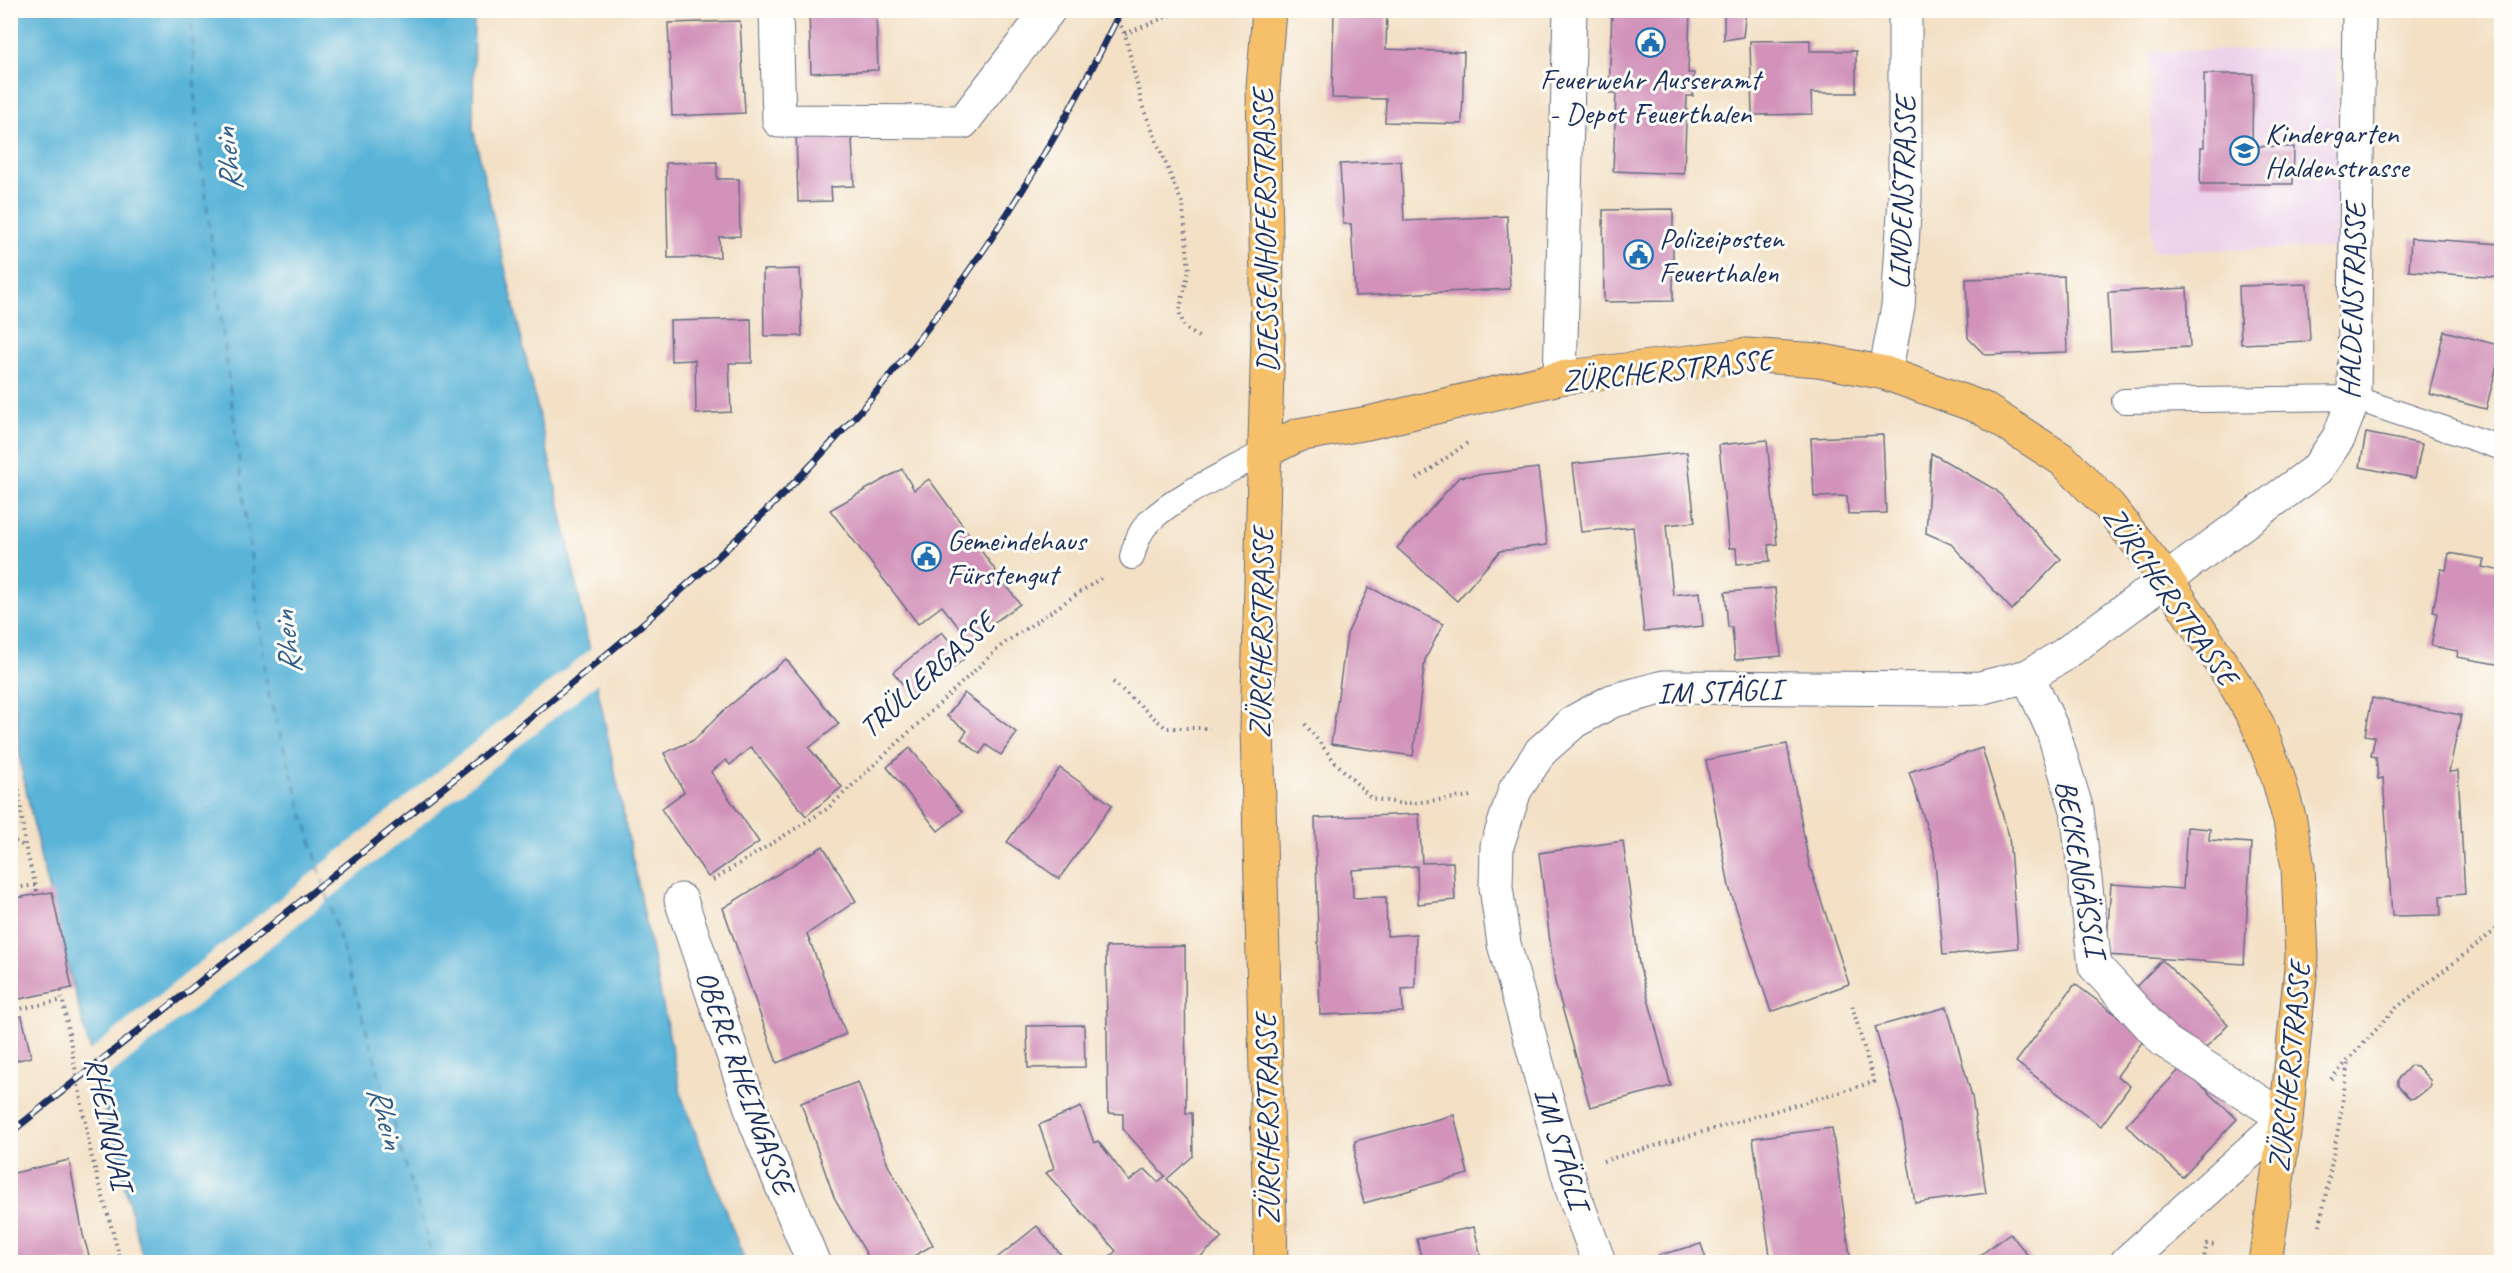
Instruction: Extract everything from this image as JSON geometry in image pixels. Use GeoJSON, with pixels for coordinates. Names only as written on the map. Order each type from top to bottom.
{"type":"FeatureCollection","features":[{"type":"Feature","properties":{"kind":"main road","name":"DIESSENHOFERSTRASSE"},"geometry":{"type":"LineString","coordinates":[[1266,451],[1268,335],[1263,88],[1269,10]]}},
{"type":"Feature","properties":{"kind":"main road","name":"ZÜRCHERSTRASSE"},"geometry":{"type":"LineString","coordinates":[[1271,1263],[1257,727],[1266,451],[1298,435],[1368,423],[1560,378],[1746,356],[1818,360],[1885,373],[1982,408],[2063,460],[2109,506],[2167,579],[2258,724],[2277,774],[2290,821],[2298,867],[2302,957],[2286,1119],[2265,1263]]}},
{"type":"Feature","properties":{"kind":"street"},"geometry":{"type":"LineString","coordinates":[[776,10],[779,121],[929,122],[963,122],[1049,10]]}},
{"type":"Feature","properties":{"kind":"street"},"geometry":{"type":"LineString","coordinates":[[1560,378],[1570,10]]}},
{"type":"Feature","properties":{"kind":"street","name":"LINDENSTRASSE"},"geometry":{"type":"LineString","coordinates":[[1885,373],[1898,307],[1905,198],[1905,10]]}},
{"type":"Feature","properties":{"kind":"street","name":"HALDENSTRASSE"},"geometry":{"type":"LineString","coordinates":[[2167,579],[2317,469],[2339,437],[2354,398],[2359,10]]}},
{"type":"Feature","properties":{"kind":"street","name":"IM STÄGLI"},"geometry":{"type":"LineString","coordinates":[[1599,1263],[1572,1189],[1504,944],[1496,887],[1497,846],[1515,790],[1541,751],[1575,721],[1612,701],[1664,687],[1948,689],[1980,688],[2028,676],[2062,657],[2167,579]]}},
{"type":"Feature","properties":{"kind":"street","name":"BECKENGÄSSLI"},"geometry":{"type":"LineString","coordinates":[[2028,676],[2053,731],[2077,810],[2095,966],[2164,1041],[2286,1119]]}},
{"type":"Feature","properties":{"kind":"street","name":"OBERE RHEINGASSE"},"geometry":{"type":"LineString","coordinates":[[681,900],[756,1123],[813,1263]]}},
{"type":"Feature","properties":{"kind":"street"},"geometry":{"type":"LineString","coordinates":[[2127,1263],[2286,1119]]}},
{"type":"Feature","properties":{"kind":"lane"},"geometry":{"type":"LineString","coordinates":[[2124,400],[2354,398],[2502,448]]}},
{"type":"Feature","properties":{"kind":"lane"},"geometry":{"type":"LineString","coordinates":[[1132,558],[1136,541],[1149,522],[1172,504],[1266,451]]}},
{"type":"Feature","properties":{"kind":"path"},"geometry":{"type":"LineString","coordinates":[[1113,10],[1125,34],[1142,105],[1183,206],[1190,270],[1179,312],[1185,328],[1200,338]]}},
{"type":"Feature","properties":{"kind":"path"},"geometry":{"type":"LineString","coordinates":[[1125,34],[1183,10]]}},
{"type":"Feature","properties":{"kind":"path","name":"TRÜLLERGASSE"},"geometry":{"type":"LineString","coordinates":[[681,900],[827,809],[1003,644],[1132,558]]}},
{"type":"Feature","properties":{"kind":"path"},"geometry":{"type":"LineString","coordinates":[[1113,682],[1166,728],[1210,728]]}},
{"type":"Feature","properties":{"kind":"path"},"geometry":{"type":"LineString","coordinates":[[10,712],[25,846],[38,894]]}},
{"type":"Feature","properties":{"kind":"path"},"geometry":{"type":"LineString","coordinates":[[1305,724],[1335,762],[1371,798],[1403,804],[1515,790]]}},
{"type":"Feature","properties":{"kind":"path"},"geometry":{"type":"LineString","coordinates":[[10,840],[25,846]]}},
{"type":"Feature","properties":{"kind":"path"},"geometry":{"type":"LineString","coordinates":[[10,889],[35,885]]}},
{"type":"Feature","properties":{"kind":"path"},"geometry":{"type":"LineString","coordinates":[[2320,1225],[2341,1113],[2348,1060],[2397,1008],[2502,925]]}},
{"type":"Feature","properties":{"kind":"path","name":"RHEINQUAI"},"geometry":{"type":"LineString","coordinates":[[61,991],[91,1154],[121,1263]]}},
{"type":"Feature","properties":{"kind":"path"},"geometry":{"type":"LineString","coordinates":[[10,1011],[63,1000]]}},
{"type":"Feature","properties":{"kind":"path"},"geometry":{"type":"LineString","coordinates":[[1602,1161],[1874,1082],[1851,1002]]}},
{"type":"Feature","properties":{"kind":"path"},"geometry":{"type":"LineString","coordinates":[[2203,1263],[2207,1244],[2217,1245]]}},
{"type":"Feature","properties":{"kind":"shaded area","name":"Kindergarten Haldenstrasse"},"geometry":{"type":"Polygon","coordinates":[[[2337,49],[2337,248],[2152,251],[2150,51],[2337,49]]]}},
{"type":"Feature","properties":{"kind":"water","name":"Rhein"},"geometry":{"type":"Polygon","coordinates":[[[10,11],[474,11],[473,129],[561,510],[682,1098],[745,1262],[144,1262],[42,864],[21,766],[10,648],[10,11]]]}},
{"type":"Feature","properties":{"kind":"pier"},"geometry":{"type":"Polygon","coordinates":[[[592,648],[599,682],[96,1087],[87,1053],[592,648]]]}},
{"type":"Feature","properties":{"kind":"building"},"geometry":{"type":"Polygon","coordinates":[[[809,10],[876,10],[878,70],[811,73],[809,10]]]}},
{"type":"Feature","properties":{"kind":"building"},"geometry":{"type":"Polygon","coordinates":[[[1334,10],[1387,10],[1386,49],[1464,52],[1462,124],[1385,122],[1386,99],[1332,98],[1334,10]]]}},
{"type":"Feature","properties":{"kind":"building"},"geometry":{"type":"Polygon","coordinates":[[[1612,10],[1690,10],[1688,73],[1694,73],[1693,96],[1687,96],[1684,174],[1613,171],[1616,93],[1609,93],[1612,10]]]}},
{"type":"Feature","properties":{"kind":"building"},"geometry":{"type":"Polygon","coordinates":[[[1724,10],[1746,10],[1743,37],[1724,40],[1724,10]]]}},
{"type":"Feature","properties":{"kind":"building"},"geometry":{"type":"Polygon","coordinates":[[[740,21],[745,113],[672,116],[668,23],[740,21]]]}},
{"type":"Feature","properties":{"kind":"building"},"geometry":{"type":"Polygon","coordinates":[[[1810,40],[1810,51],[1856,51],[1856,93],[1811,93],[1812,114],[1752,115],[1750,41],[1810,40]]]}},
{"type":"Feature","properties":{"kind":"building","name":"Kindergarten Haldenstrasse"},"geometry":{"type":"Polygon","coordinates":[[[2204,74],[2253,74],[2252,146],[2294,147],[2293,184],[2200,184],[2201,147],[2204,147],[2204,74]]]}},
{"type":"Feature","properties":{"kind":"building"},"geometry":{"type":"Polygon","coordinates":[[[796,129],[852,137],[854,186],[831,187],[832,201],[798,202],[796,129]]]}},
{"type":"Feature","properties":{"kind":"building"},"geometry":{"type":"Polygon","coordinates":[[[1401,161],[1404,221],[1507,216],[1510,289],[1355,296],[1351,224],[1343,224],[1340,164],[1401,161]]]}},
{"type":"Feature","properties":{"kind":"building"},"geometry":{"type":"Polygon","coordinates":[[[717,162],[717,179],[739,179],[740,236],[719,237],[720,257],[668,258],[666,163],[717,162]]]}},
{"type":"Feature","properties":{"kind":"building"},"geometry":{"type":"Polygon","coordinates":[[[1673,209],[1673,301],[1604,302],[1603,210],[1673,209]]]}},
{"type":"Feature","properties":{"kind":"building"},"geometry":{"type":"Polygon","coordinates":[[[2411,238],[2502,244],[2502,278],[2409,271],[2411,238]]]}},
{"type":"Feature","properties":{"kind":"building"},"geometry":{"type":"Polygon","coordinates":[[[800,269],[802,336],[764,336],[763,270],[800,269]]]}},
{"type":"Feature","properties":{"kind":"building"},"geometry":{"type":"Polygon","coordinates":[[[2064,276],[2067,352],[1985,355],[1968,338],[1966,279],[2064,276]]]}},
{"type":"Feature","properties":{"kind":"building"},"geometry":{"type":"Polygon","coordinates":[[[2307,284],[2310,341],[2241,344],[2239,286],[2307,284]]]}},
{"type":"Feature","properties":{"kind":"building"},"geometry":{"type":"Polygon","coordinates":[[[2187,288],[2190,347],[2111,351],[2108,292],[2187,288]]]}},
{"type":"Feature","properties":{"kind":"building"},"geometry":{"type":"Polygon","coordinates":[[[751,319],[752,363],[729,363],[731,412],[696,414],[695,360],[671,361],[670,321],[751,319]]]}},
{"type":"Feature","properties":{"kind":"building"},"geometry":{"type":"Polygon","coordinates":[[[2444,331],[2502,346],[2486,409],[2429,394],[2444,331]]]}},
{"type":"Feature","properties":{"kind":"building"},"geometry":{"type":"Polygon","coordinates":[[[2366,433],[2422,444],[2415,478],[2360,467],[2366,433]]]}},
{"type":"Feature","properties":{"kind":"building"},"geometry":{"type":"Polygon","coordinates":[[[1883,435],[1886,513],[1848,514],[1847,496],[1814,497],[1811,438],[1883,435]]]}},
{"type":"Feature","properties":{"kind":"building"},"geometry":{"type":"Polygon","coordinates":[[[1767,440],[1777,544],[1768,545],[1770,561],[1737,564],[1736,548],[1729,548],[1719,445],[1767,440]]]}},
{"type":"Feature","properties":{"kind":"building"},"geometry":{"type":"Polygon","coordinates":[[[1687,452],[1695,522],[1666,525],[1673,595],[1700,592],[1703,626],[1644,632],[1633,527],[1581,532],[1573,464],[1687,452]]]}},
{"type":"Feature","properties":{"kind":"building"},"geometry":{"type":"Polygon","coordinates":[[[1931,453],[1996,490],[2061,559],[2012,610],[1951,544],[1926,533],[1931,453]]]}},
{"type":"Feature","properties":{"kind":"building"},"geometry":{"type":"Polygon","coordinates":[[[1538,468],[1547,545],[1500,551],[1457,601],[1397,548],[1459,477],[1538,468]]]}},
{"type":"Feature","properties":{"kind":"building","name":"Gemeindehaus Fürstengut"},"geometry":{"type":"Polygon","coordinates":[[[902,469],[914,490],[929,479],[1020,604],[969,640],[942,606],[918,624],[830,510],[902,469]]]}},
{"type":"Feature","properties":{"kind":"building"},"geometry":{"type":"Polygon","coordinates":[[[2449,553],[2484,559],[2482,567],[2502,571],[2502,665],[2457,657],[2458,651],[2431,646],[2437,613],[2433,612],[2441,569],[2446,570],[2449,553]]]}},
{"type":"Feature","properties":{"kind":"building"},"geometry":{"type":"Polygon","coordinates":[[[1369,587],[1443,624],[1425,660],[1413,756],[1331,744],[1347,634],[1369,587]]]}},
{"type":"Feature","properties":{"kind":"building"},"geometry":{"type":"Polygon","coordinates":[[[1775,588],[1781,656],[1735,660],[1732,627],[1728,627],[1725,592],[1775,588]]]}},
{"type":"Feature","properties":{"kind":"building"},"geometry":{"type":"Polygon","coordinates":[[[942,632],[964,659],[915,699],[893,672],[942,632]]]}},
{"type":"Feature","properties":{"kind":"building"},"geometry":{"type":"Polygon","coordinates":[[[786,659],[839,724],[809,748],[842,787],[806,816],[751,747],[730,765],[726,760],[711,772],[759,842],[708,877],[661,809],[684,792],[664,753],[694,740],[722,712],[786,659]]]}},
{"type":"Feature","properties":{"kind":"building"},"geometry":{"type":"Polygon","coordinates":[[[964,693],[1017,733],[1001,755],[986,745],[980,754],[961,739],[967,731],[947,716],[964,693]]]}},
{"type":"Feature","properties":{"kind":"building"},"geometry":{"type":"Polygon","coordinates":[[[2372,698],[2461,715],[2449,772],[2458,771],[2465,894],[2440,896],[2441,915],[2392,916],[2383,778],[2378,779],[2376,757],[2371,756],[2375,737],[2365,735],[2372,698]]]}},
{"type":"Feature","properties":{"kind":"building"},"geometry":{"type":"Polygon","coordinates":[[[1787,744],[1809,864],[1849,984],[1771,1012],[1729,887],[1706,760],[1787,744]]]}},
{"type":"Feature","properties":{"kind":"building"},"geometry":{"type":"Polygon","coordinates":[[[910,748],[962,812],[938,831],[887,767],[910,748]]]}},
{"type":"Feature","properties":{"kind":"building"},"geometry":{"type":"Polygon","coordinates":[[[1982,748],[2009,836],[2018,948],[1943,955],[1934,850],[1909,772],[1982,748]]]}},
{"type":"Feature","properties":{"kind":"building"},"geometry":{"type":"Polygon","coordinates":[[[1060,768],[1112,805],[1059,879],[1007,842],[1060,768]]]}},
{"type":"Feature","properties":{"kind":"building"},"geometry":{"type":"Polygon","coordinates":[[[1419,814],[1422,863],[1453,862],[1455,900],[1418,904],[1417,866],[1352,870],[1353,898],[1386,897],[1387,936],[1416,934],[1415,988],[1402,989],[1403,1012],[1320,1015],[1315,818],[1419,814]]]}},
{"type":"Feature","properties":{"kind":"building"},"geometry":{"type":"Polygon","coordinates":[[[2187,827],[2210,829],[2209,840],[2251,843],[2244,964],[2106,955],[2111,884],[2183,889],[2187,827]]]}},
{"type":"Feature","properties":{"kind":"building"},"geometry":{"type":"Polygon","coordinates":[[[1623,841],[1639,964],[1671,1086],[1590,1107],[1555,982],[1539,853],[1623,841]]]}},
{"type":"Feature","properties":{"kind":"building"},"geometry":{"type":"Polygon","coordinates":[[[823,846],[856,901],[807,934],[846,1034],[777,1063],[723,908],[823,846]]]}},
{"type":"Feature","properties":{"kind":"building"},"geometry":{"type":"Polygon","coordinates":[[[52,892],[72,988],[10,1001],[10,899],[52,892]]]}},
{"type":"Feature","properties":{"kind":"building"},"geometry":{"type":"Polygon","coordinates":[[[1185,946],[1186,1113],[1192,1113],[1193,1156],[1167,1179],[1222,1238],[1194,1262],[1103,1262],[1116,1251],[1046,1173],[1054,1168],[1039,1125],[1081,1107],[1094,1143],[1098,1141],[1129,1181],[1145,1169],[1158,1182],[1165,1176],[1123,1129],[1123,1114],[1108,1113],[1106,947],[1185,946]]]}},
{"type":"Feature","properties":{"kind":"building"},"geometry":{"type":"Polygon","coordinates":[[[2162,960],[2228,1024],[2197,1057],[2131,992],[2162,960]]]}},
{"type":"Feature","properties":{"kind":"building"},"geometry":{"type":"Polygon","coordinates":[[[2075,984],[2146,1037],[2117,1076],[2130,1086],[2101,1126],[2016,1062],[2075,984]]]}},
{"type":"Feature","properties":{"kind":"building"},"geometry":{"type":"Polygon","coordinates":[[[1947,1007],[1972,1097],[1986,1193],[1915,1203],[1900,1113],[1875,1027],[1947,1007]]]}},
{"type":"Feature","properties":{"kind":"building"},"geometry":{"type":"Polygon","coordinates":[[[22,1016],[31,1057],[10,1062],[10,1019],[22,1016]]]}},
{"type":"Feature","properties":{"kind":"building"},"geometry":{"type":"Polygon","coordinates":[[[1084,1025],[1085,1067],[1028,1068],[1027,1026],[1084,1025]]]}},
{"type":"Feature","properties":{"kind":"building"},"geometry":{"type":"Polygon","coordinates":[[[2411,1065],[2417,1066],[2430,1080],[2431,1086],[2417,1097],[2410,1099],[2398,1086],[2398,1079],[2411,1065]]]}},
{"type":"Feature","properties":{"kind":"building"},"geometry":{"type":"Polygon","coordinates":[[[2182,1067],[2237,1119],[2182,1177],[2126,1125],[2182,1067]]]}},
{"type":"Feature","properties":{"kind":"building"},"geometry":{"type":"Polygon","coordinates":[[[858,1082],[889,1167],[933,1245],[904,1262],[871,1262],[834,1197],[801,1103],[858,1082]]]}},
{"type":"Feature","properties":{"kind":"building"},"geometry":{"type":"Polygon","coordinates":[[[1454,1115],[1468,1174],[1364,1203],[1355,1171],[1355,1141],[1454,1115]]]}},
{"type":"Feature","properties":{"kind":"building"},"geometry":{"type":"Polygon","coordinates":[[[1832,1128],[1850,1256],[1805,1262],[1771,1262],[1753,1138],[1832,1128]]]}},
{"type":"Feature","properties":{"kind":"building"},"geometry":{"type":"Polygon","coordinates":[[[69,1160],[83,1235],[91,1262],[10,1262],[10,1174],[69,1160]]]}},
{"type":"Feature","properties":{"kind":"building"},"geometry":{"type":"Polygon","coordinates":[[[1037,1226],[1067,1262],[992,1262],[1037,1226]]]}},
{"type":"Feature","properties":{"kind":"building"},"geometry":{"type":"Polygon","coordinates":[[[1474,1227],[1482,1262],[1422,1262],[1417,1239],[1474,1227]]]}},
{"type":"Feature","properties":{"kind":"building"},"geometry":{"type":"Polygon","coordinates":[[[2010,1233],[2033,1262],[1971,1262],[2010,1233]]]}},
{"type":"Feature","properties":{"kind":"building"},"geometry":{"type":"Polygon","coordinates":[[[1701,1244],[1707,1262],[1661,1262],[1659,1255],[1701,1244]]]}},
{"type":"Feature","properties":{"kind":"ferry route"},"geometry":{"type":"LineString","coordinates":[[191,10],[196,117],[268,693],[434,1262]]}},
{"type":"Feature","properties":{"kind":"railway"},"geometry":{"type":"LineString","coordinates":[[10,1133],[588,670],[682,590],[773,505],[862,409],[905,357],[986,247],[1058,131],[1121,10]]}},
{"type":"Feature","properties":{"kind":"place","name":"Feuerwehr Ausseramt - Depot Feuerthalen"},"geometry":{"type":"Point","coordinates":[1650,42]}},
{"type":"Feature","properties":{"kind":"place","name":"Kindergarten Haldenstrasse"},"geometry":{"type":"Point","coordinates":[2244,150]}},
{"type":"Feature","properties":{"kind":"place","name":"Polizeiposten Feuerthalen"},"geometry":{"type":"Point","coordinates":[1638,255]}},
{"type":"Feature","properties":{"kind":"place","name":"Gemeindehaus Fürstengut"},"geometry":{"type":"Point","coordinates":[926,557]}}]}
